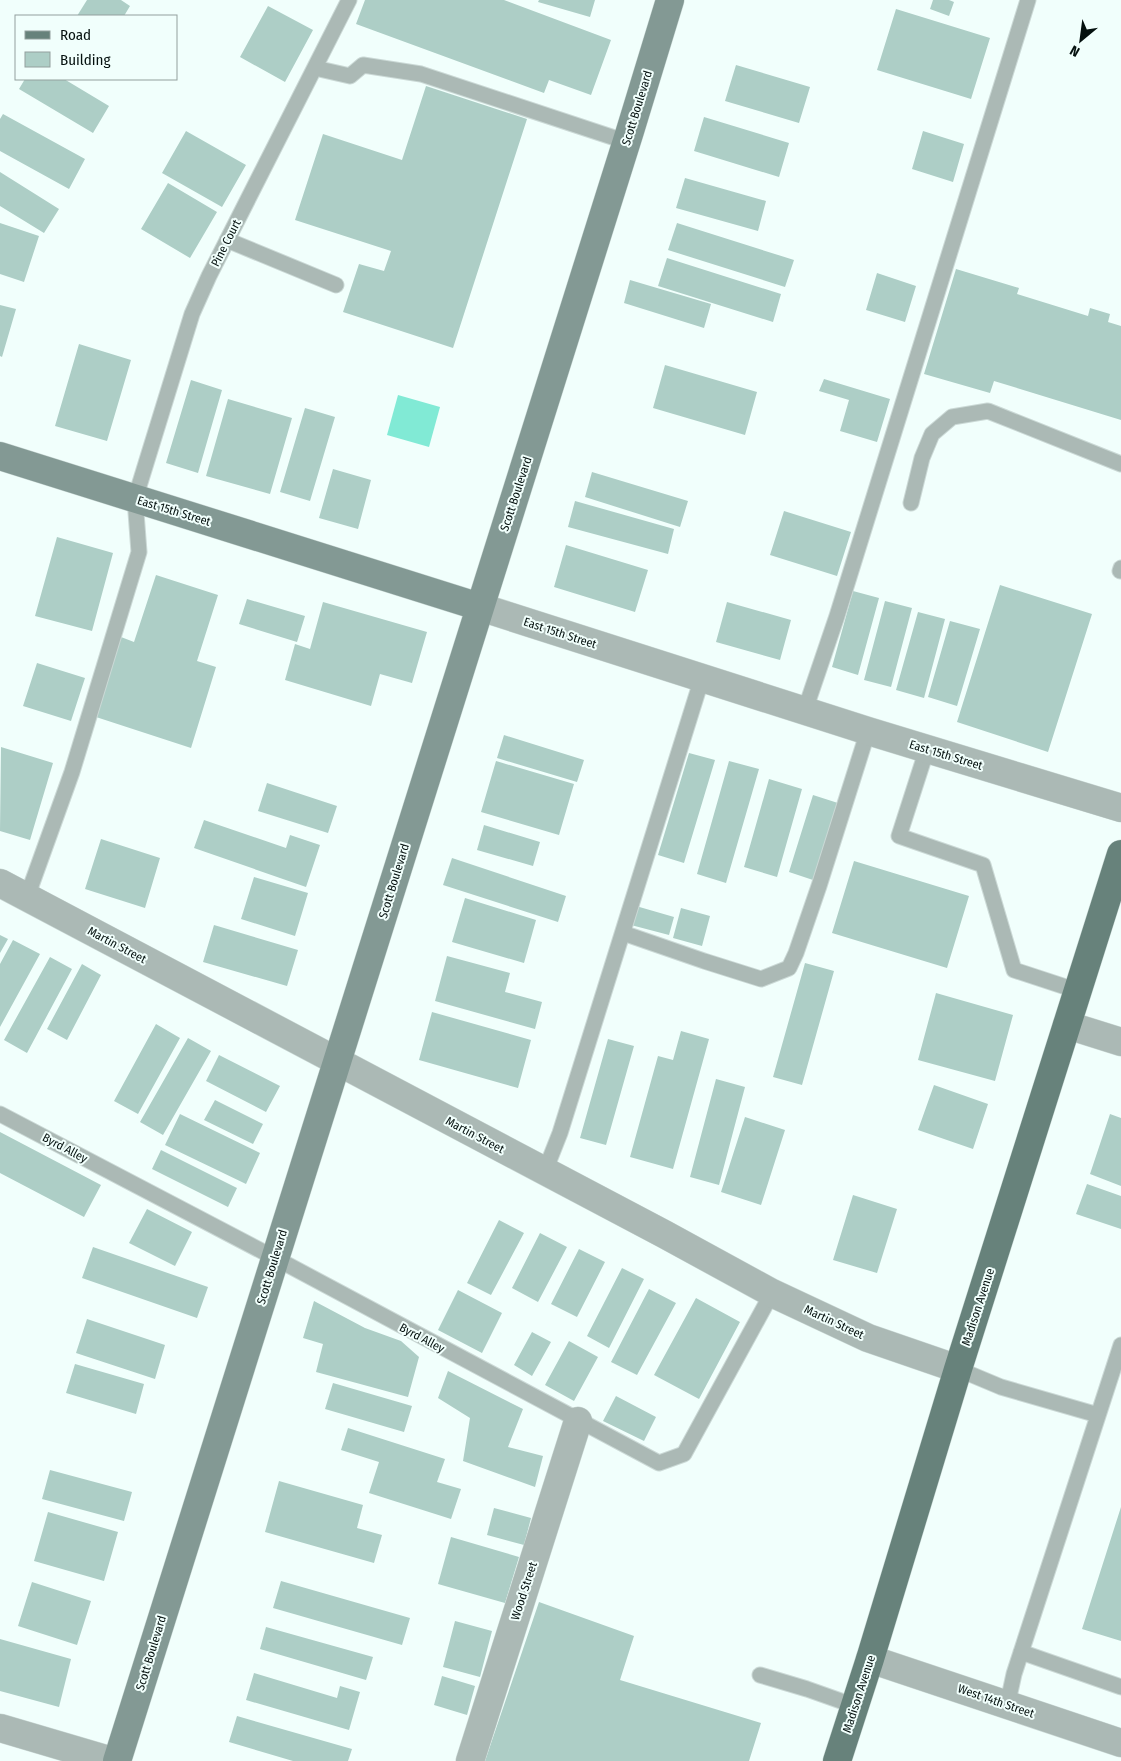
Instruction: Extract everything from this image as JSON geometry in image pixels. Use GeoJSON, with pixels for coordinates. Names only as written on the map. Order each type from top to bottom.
{"type":"FeatureCollection","features":[{"type":"Feature","properties":{"kind":"main road","name":"Scott Boulevard"},"geometry":{"type":"LineString","coordinates":[[117,1761],[627,142],[670,0]]}},
{"type":"Feature","properties":{"kind":"main road","name":"East 15th Street"},"geometry":{"type":"LineString","coordinates":[[0,456],[480,607]]}},
{"type":"Feature","properties":{"kind":"main road","name":"Madison Avenue"},"geometry":{"type":"LineString","coordinates":[[838,1761],[958,1369],[1121,854]]}},
{"type":"Feature","properties":{"kind":"street","name":"East 15th Street"},"geometry":{"type":"LineString","coordinates":[[480,607],[868,731],[1121,808]]}},
{"type":"Feature","properties":{"kind":"street","name":"Martin Street"},"geometry":{"type":"LineString","coordinates":[[0,882],[772,1293],[868,1338],[958,1369]]}},
{"type":"Feature","properties":{"kind":"street"},"geometry":{"type":"LineString","coordinates":[[1067,1025],[1121,1042]]}},
{"type":"Feature","properties":{"kind":"street","name":"Wood Street"},"geometry":{"type":"LineString","coordinates":[[470,1761],[578,1421]]}},
{"type":"Feature","properties":{"kind":"street","name":"West 14th Street"},"geometry":{"type":"LineString","coordinates":[[870,1659],[1121,1743]]}},
{"type":"Feature","properties":{"kind":"street"},"geometry":{"type":"LineString","coordinates":[[0,1728],[112,1761]]}},
{"type":"Feature","properties":{"kind":"lane","name":"Pine Court"},"geometry":{"type":"LineString","coordinates":[[135,499],[192,314],[227,240],[349,0]]}},
{"type":"Feature","properties":{"kind":"lane"},"geometry":{"type":"LineString","coordinates":[[805,710],[840,606],[1028,0]]}},
{"type":"Feature","properties":{"kind":"lane"},"geometry":{"type":"LineString","coordinates":[[315,68],[350,76],[363,65],[421,74],[627,142]]}},
{"type":"Feature","properties":{"kind":"lane"},"geometry":{"type":"LineString","coordinates":[[227,240],[336,285]]}},
{"type":"Feature","properties":{"kind":"lane"},"geometry":{"type":"LineString","coordinates":[[911,503],[922,458],[932,434],[952,417],[988,411],[1121,464]]}},
{"type":"Feature","properties":{"kind":"lane"},"geometry":{"type":"LineString","coordinates":[[27,897],[72,772],[139,552],[135,499]]}},
{"type":"Feature","properties":{"kind":"lane"},"geometry":{"type":"LineString","coordinates":[[544,1171],[560,1133],[702,678]]}},
{"type":"Feature","properties":{"kind":"lane"},"geometry":{"type":"LineString","coordinates":[[623,933],[761,979],[790,968],[819,886],[868,731]]}},
{"type":"Feature","properties":{"kind":"lane"},"geometry":{"type":"LineString","coordinates":[[927,749],[900,836],[983,865],[1014,970],[1078,991]]}},
{"type":"Feature","properties":{"kind":"lane","name":"Byrd Alley"},"geometry":{"type":"LineString","coordinates":[[0,1114],[659,1463],[684,1454],[772,1293]]}},
{"type":"Feature","properties":{"kind":"lane"},"geometry":{"type":"LineString","coordinates":[[1008,1706],[1014,1674],[1121,1345]]}},
{"type":"Feature","properties":{"kind":"lane"},"geometry":{"type":"LineString","coordinates":[[958,1369],[1001,1387],[1098,1415]]}},
{"type":"Feature","properties":{"kind":"lane"},"geometry":{"type":"LineString","coordinates":[[1021,1652],[1121,1688]]}},
{"type":"Feature","properties":{"kind":"lane"},"geometry":{"type":"LineString","coordinates":[[760,1675],[855,1706]]}},
{"type":"Feature","properties":{"kind":"green space"},"geometry":{"type":"Polygon","coordinates":[[[398,395],[440,407],[429,447],[387,435],[398,395]]]}},
{"type":"Feature","properties":{"kind":"building"},"geometry":{"type":"Polygon","coordinates":[[[87,0],[121,0],[130,6],[125,15],[78,15],[87,0]]]}},
{"type":"Feature","properties":{"kind":"building"},"geometry":{"type":"Polygon","coordinates":[[[365,0],[504,0],[611,40],[591,95],[549,80],[544,93],[356,24],[365,0]]]}},
{"type":"Feature","properties":{"kind":"building"},"geometry":{"type":"Polygon","coordinates":[[[539,0],[595,0],[590,17],[538,2],[539,0]]]}},
{"type":"Feature","properties":{"kind":"building"},"geometry":{"type":"Polygon","coordinates":[[[933,0],[949,0],[954,2],[949,16],[930,9],[933,0]]]}},
{"type":"Feature","properties":{"kind":"building"},"geometry":{"type":"Polygon","coordinates":[[[268,6],[313,30],[285,82],[240,57],[268,6]]]}},
{"type":"Feature","properties":{"kind":"building"},"geometry":{"type":"Polygon","coordinates":[[[896,9],[990,38],[971,99],[877,70],[896,9]]]}},
{"type":"Feature","properties":{"kind":"building"},"geometry":{"type":"Polygon","coordinates":[[[736,65],[810,87],[799,123],[725,101],[736,65]]]}},
{"type":"Feature","properties":{"kind":"building"},"geometry":{"type":"Polygon","coordinates":[[[24,80],[66,80],[109,106],[93,133],[19,89],[24,80]]]}},
{"type":"Feature","properties":{"kind":"building"},"geometry":{"type":"Polygon","coordinates":[[[426,86],[527,119],[453,348],[343,312],[359,264],[384,271],[391,251],[295,220],[323,134],[402,160],[426,86]]]}},
{"type":"Feature","properties":{"kind":"building"},"geometry":{"type":"Polygon","coordinates":[[[3,114],[85,159],[69,189],[0,151],[0,119],[3,114]]]}},
{"type":"Feature","properties":{"kind":"building"},"geometry":{"type":"Polygon","coordinates":[[[704,117],[789,143],[779,177],[694,151],[704,117]]]}},
{"type":"Feature","properties":{"kind":"building"},"geometry":{"type":"Polygon","coordinates":[[[186,131],[246,165],[222,207],[162,173],[186,131]]]}},
{"type":"Feature","properties":{"kind":"building"},"geometry":{"type":"Polygon","coordinates":[[[923,131],[964,144],[953,182],[912,169],[923,131]]]}},
{"type":"Feature","properties":{"kind":"building"},"geometry":{"type":"Polygon","coordinates":[[[0,172],[59,209],[44,233],[0,206],[0,172]]]}},
{"type":"Feature","properties":{"kind":"building"},"geometry":{"type":"Polygon","coordinates":[[[685,178],[766,201],[758,231],[676,208],[685,178]]]}},
{"type":"Feature","properties":{"kind":"building"},"geometry":{"type":"Polygon","coordinates":[[[168,183],[217,212],[190,258],[141,229],[168,183]]]}},
{"type":"Feature","properties":{"kind":"building"},"geometry":{"type":"Polygon","coordinates":[[[0,223],[39,236],[24,282],[0,274],[0,223]]]}},
{"type":"Feature","properties":{"kind":"building"},"geometry":{"type":"Polygon","coordinates":[[[677,223],[794,260],[785,287],[668,250],[677,223]]]}},
{"type":"Feature","properties":{"kind":"building"},"geometry":{"type":"Polygon","coordinates":[[[667,258],[781,294],[773,322],[658,286],[667,258]]]}},
{"type":"Feature","properties":{"kind":"building"},"geometry":{"type":"Polygon","coordinates":[[[956,269],[1019,288],[1017,294],[1088,316],[1090,308],[1110,314],[1108,322],[1121,326],[1121,420],[994,381],[990,393],[924,374],[956,269]]]}},
{"type":"Feature","properties":{"kind":"building"},"geometry":{"type":"Polygon","coordinates":[[[877,273],[916,286],[905,322],[866,310],[877,273]]]}},
{"type":"Feature","properties":{"kind":"building"},"geometry":{"type":"Polygon","coordinates":[[[630,280],[711,304],[704,328],[624,303],[630,280]]]}},
{"type":"Feature","properties":{"kind":"building"},"geometry":{"type":"Polygon","coordinates":[[[0,305],[16,309],[2,357],[0,356],[0,305]]]}},
{"type":"Feature","properties":{"kind":"building"},"geometry":{"type":"Polygon","coordinates":[[[79,344],[131,360],[107,441],[55,426],[79,344]]]}},
{"type":"Feature","properties":{"kind":"building"},"geometry":{"type":"Polygon","coordinates":[[[665,365],[757,392],[745,435],[653,408],[665,365]]]}},
{"type":"Feature","properties":{"kind":"building"},"geometry":{"type":"Polygon","coordinates":[[[824,379],[890,399],[877,442],[840,431],[849,400],[819,391],[824,379]]]}},
{"type":"Feature","properties":{"kind":"building"},"geometry":{"type":"Polygon","coordinates":[[[191,380],[222,390],[198,473],[166,463],[191,380]]]}},
{"type":"Feature","properties":{"kind":"building"},"geometry":{"type":"Polygon","coordinates":[[[228,399],[292,418],[270,494],[206,476],[228,399]]]}},
{"type":"Feature","properties":{"kind":"building"},"geometry":{"type":"Polygon","coordinates":[[[305,408],[335,417],[310,501],[280,492],[305,408]]]}},
{"type":"Feature","properties":{"kind":"building"},"geometry":{"type":"Polygon","coordinates":[[[333,469],[371,480],[358,529],[319,518],[333,469]]]}},
{"type":"Feature","properties":{"kind":"building"},"geometry":{"type":"Polygon","coordinates":[[[592,472],[688,501],[680,527],[585,497],[592,472]]]}},
{"type":"Feature","properties":{"kind":"building"},"geometry":{"type":"Polygon","coordinates":[[[575,501],[674,529],[668,554],[568,527],[575,501]]]}},
{"type":"Feature","properties":{"kind":"building"},"geometry":{"type":"Polygon","coordinates":[[[784,511],[851,532],[837,576],[770,555],[784,511]]]}},
{"type":"Feature","properties":{"kind":"building"},"geometry":{"type":"Polygon","coordinates":[[[57,537],[113,553],[92,631],[35,616],[57,537]]]}},
{"type":"Feature","properties":{"kind":"building"},"geometry":{"type":"Polygon","coordinates":[[[566,545],[648,570],[635,612],[554,587],[566,545]]]}},
{"type":"Feature","properties":{"kind":"building"},"geometry":{"type":"Polygon","coordinates":[[[156,575],[218,595],[197,661],[216,667],[191,748],[96,717],[121,637],[134,642],[156,575]]]}},
{"type":"Feature","properties":{"kind":"building"},"geometry":{"type":"Polygon","coordinates":[[[1000,585],[1092,614],[1048,752],[957,722],[1000,585]]]}},
{"type":"Feature","properties":{"kind":"building"},"geometry":{"type":"Polygon","coordinates":[[[853,591],[879,598],[858,675],[832,667],[853,591]]]}},
{"type":"Feature","properties":{"kind":"building"},"geometry":{"type":"Polygon","coordinates":[[[247,599],[305,616],[297,642],[239,624],[247,599]]]}},
{"type":"Feature","properties":{"kind":"building"},"geometry":{"type":"Polygon","coordinates":[[[885,601],[912,608],[891,687],[864,680],[885,601]]]}},
{"type":"Feature","properties":{"kind":"building"},"geometry":{"type":"Polygon","coordinates":[[[323,602],[427,632],[412,683],[380,674],[371,706],[285,680],[295,644],[310,649],[323,602]]]}},
{"type":"Feature","properties":{"kind":"building"},"geometry":{"type":"Polygon","coordinates":[[[727,602],[791,620],[780,660],[716,642],[727,602]]]}},
{"type":"Feature","properties":{"kind":"building"},"geometry":{"type":"Polygon","coordinates":[[[918,612],[945,619],[924,698],[896,690],[918,612]]]}},
{"type":"Feature","properties":{"kind":"building"},"geometry":{"type":"Polygon","coordinates":[[[950,621],[980,629],[957,706],[928,697],[950,621]]]}},
{"type":"Feature","properties":{"kind":"building"},"geometry":{"type":"Polygon","coordinates":[[[37,663],[85,678],[71,721],[23,706],[37,663]]]}},
{"type":"Feature","properties":{"kind":"building"},"geometry":{"type":"Polygon","coordinates":[[[504,735],[584,760],[577,782],[497,758],[504,735]]]}},
{"type":"Feature","properties":{"kind":"building"},"geometry":{"type":"Polygon","coordinates":[[[1,747],[53,763],[30,840],[0,831],[1,747]]]}},
{"type":"Feature","properties":{"kind":"building"},"geometry":{"type":"Polygon","coordinates":[[[689,753],[715,760],[684,863],[658,855],[689,753]]]}},
{"type":"Feature","properties":{"kind":"building"},"geometry":{"type":"Polygon","coordinates":[[[496,761],[574,784],[559,835],[481,812],[496,761]]]}},
{"type":"Feature","properties":{"kind":"building"},"geometry":{"type":"Polygon","coordinates":[[[729,761],[759,769],[726,883],[697,874],[729,761]]]}},
{"type":"Feature","properties":{"kind":"building"},"geometry":{"type":"Polygon","coordinates":[[[769,779],[802,789],[777,877],[744,867],[769,779]]]}},
{"type":"Feature","properties":{"kind":"building"},"geometry":{"type":"Polygon","coordinates":[[[267,783],[337,806],[328,833],[258,811],[267,783]]]}},
{"type":"Feature","properties":{"kind":"building"},"geometry":{"type":"Polygon","coordinates":[[[813,795],[841,804],[816,881],[789,872],[813,795]]]}},
{"type":"Feature","properties":{"kind":"building"},"geometry":{"type":"Polygon","coordinates":[[[204,820],[286,848],[290,835],[320,845],[306,887],[194,848],[204,820]]]}},
{"type":"Feature","properties":{"kind":"building"},"geometry":{"type":"Polygon","coordinates":[[[484,825],[540,842],[533,866],[477,850],[484,825]]]}},
{"type":"Feature","properties":{"kind":"building"},"geometry":{"type":"Polygon","coordinates":[[[101,839],[160,858],[145,908],[85,889],[101,839]]]}},
{"type":"Feature","properties":{"kind":"building"},"geometry":{"type":"Polygon","coordinates":[[[452,858],[566,896],[558,922],[443,885],[452,858]]]}},
{"type":"Feature","properties":{"kind":"building"},"geometry":{"type":"Polygon","coordinates":[[[854,861],[969,896],[947,968],[832,933],[854,861]]]}},
{"type":"Feature","properties":{"kind":"building"},"geometry":{"type":"Polygon","coordinates":[[[254,877],[308,893],[295,936],[241,919],[254,877]]]}},
{"type":"Feature","properties":{"kind":"building"},"geometry":{"type":"Polygon","coordinates":[[[465,898],[536,920],[524,963],[452,942],[465,898]]]}},
{"type":"Feature","properties":{"kind":"building"},"geometry":{"type":"Polygon","coordinates":[[[636,906],[674,917],[669,935],[631,925],[636,906]]]}},
{"type":"Feature","properties":{"kind":"building"},"geometry":{"type":"Polygon","coordinates":[[[681,908],[710,916],[702,946],[673,938],[681,908]]]}},
{"type":"Feature","properties":{"kind":"building"},"geometry":{"type":"Polygon","coordinates":[[[214,925],[298,950],[287,986],[203,962],[214,925]]]}},
{"type":"Feature","properties":{"kind":"building"},"geometry":{"type":"Polygon","coordinates":[[[0,935],[8,939],[0,953],[0,935]]]}},
{"type":"Feature","properties":{"kind":"building"},"geometry":{"type":"Polygon","coordinates":[[[13,940],[40,954],[0,1027],[0,964],[13,940]]]}},
{"type":"Feature","properties":{"kind":"building"},"geometry":{"type":"Polygon","coordinates":[[[447,956],[510,973],[505,992],[542,1002],[535,1029],[435,1001],[447,956]]]}},
{"type":"Feature","properties":{"kind":"building"},"geometry":{"type":"Polygon","coordinates":[[[50,957],[72,969],[27,1053],[4,1040],[50,957]]]}},
{"type":"Feature","properties":{"kind":"building"},"geometry":{"type":"Polygon","coordinates":[[[805,963],[834,971],[802,1085],[773,1077],[805,963]]]}},
{"type":"Feature","properties":{"kind":"building"},"geometry":{"type":"Polygon","coordinates":[[[82,964],[101,975],[67,1040],[47,1029],[82,964]]]}},
{"type":"Feature","properties":{"kind":"building"},"geometry":{"type":"Polygon","coordinates":[[[936,993],[1013,1015],[995,1081],[918,1060],[936,993]]]}},
{"type":"Feature","properties":{"kind":"building"},"geometry":{"type":"Polygon","coordinates":[[[432,1012],[531,1040],[518,1088],[419,1060],[432,1012]]]}},
{"type":"Feature","properties":{"kind":"building"},"geometry":{"type":"Polygon","coordinates":[[[156,1024],[180,1038],[138,1114],[114,1101],[156,1024]]]}},
{"type":"Feature","properties":{"kind":"building"},"geometry":{"type":"Polygon","coordinates":[[[681,1031],[709,1039],[673,1169],[630,1157],[658,1056],[673,1060],[681,1031]]]}},
{"type":"Feature","properties":{"kind":"building"},"geometry":{"type":"Polygon","coordinates":[[[188,1038],[211,1051],[163,1135],[140,1122],[188,1038]]]}},
{"type":"Feature","properties":{"kind":"building"},"geometry":{"type":"Polygon","coordinates":[[[608,1039],[634,1046],[606,1145],[580,1138],[608,1039]]]}},
{"type":"Feature","properties":{"kind":"building"},"geometry":{"type":"Polygon","coordinates":[[[219,1055],[280,1086],[266,1112],[206,1081],[219,1055]]]}},
{"type":"Feature","properties":{"kind":"building"},"geometry":{"type":"Polygon","coordinates":[[[716,1079],[745,1087],[719,1185],[690,1177],[716,1079]]]}},
{"type":"Feature","properties":{"kind":"building"},"geometry":{"type":"Polygon","coordinates":[[[934,1085],[988,1104],[973,1149],[918,1130],[934,1085]]]}},
{"type":"Feature","properties":{"kind":"building"},"geometry":{"type":"Polygon","coordinates":[[[215,1100],[263,1124],[253,1144],[204,1120],[215,1100]]]}},
{"type":"Feature","properties":{"kind":"building"},"geometry":{"type":"Polygon","coordinates":[[[180,1114],[260,1153],[246,1184],[165,1145],[180,1114]]]}},
{"type":"Feature","properties":{"kind":"building"},"geometry":{"type":"Polygon","coordinates":[[[1110,1114],[1121,1118],[1121,1186],[1090,1174],[1110,1114]]]}},
{"type":"Feature","properties":{"kind":"building"},"geometry":{"type":"Polygon","coordinates":[[[745,1117],[785,1130],[761,1205],[721,1192],[745,1117]]]}},
{"type":"Feature","properties":{"kind":"building"},"geometry":{"type":"Polygon","coordinates":[[[0,1132],[101,1185],[84,1217],[0,1173],[0,1132]]]}},
{"type":"Feature","properties":{"kind":"building"},"geometry":{"type":"Polygon","coordinates":[[[161,1150],[237,1188],[228,1207],[152,1169],[161,1150]]]}},
{"type":"Feature","properties":{"kind":"building"},"geometry":{"type":"Polygon","coordinates":[[[1087,1184],[1121,1196],[1121,1229],[1076,1214],[1087,1184]]]}},
{"type":"Feature","properties":{"kind":"building"},"geometry":{"type":"Polygon","coordinates":[[[853,1195],[897,1209],[877,1273],[833,1260],[853,1195]]]}},
{"type":"Feature","properties":{"kind":"building"},"geometry":{"type":"Polygon","coordinates":[[[147,1209],[192,1232],[175,1266],[129,1243],[147,1209]]]}},
{"type":"Feature","properties":{"kind":"building"},"geometry":{"type":"Polygon","coordinates":[[[499,1220],[524,1233],[491,1295],[467,1283],[499,1220]]]}},
{"type":"Feature","properties":{"kind":"building"},"geometry":{"type":"Polygon","coordinates":[[[540,1233],[567,1247],[538,1302],[512,1288],[540,1233]]]}},
{"type":"Feature","properties":{"kind":"building"},"geometry":{"type":"Polygon","coordinates":[[[93,1247],[208,1287],[197,1318],[82,1278],[93,1247]]]}},
{"type":"Feature","properties":{"kind":"building"},"geometry":{"type":"Polygon","coordinates":[[[579,1249],[605,1262],[577,1317],[551,1304],[579,1249]]]}},
{"type":"Feature","properties":{"kind":"building"},"geometry":{"type":"Polygon","coordinates":[[[622,1268],[644,1279],[609,1348],[587,1336],[622,1268]]]}},
{"type":"Feature","properties":{"kind":"building"},"geometry":{"type":"Polygon","coordinates":[[[649,1289],[676,1303],[637,1375],[611,1362],[649,1289]]]}},
{"type":"Feature","properties":{"kind":"building"},"geometry":{"type":"Polygon","coordinates":[[[458,1290],[502,1313],[482,1353],[438,1330],[458,1290]]]}},
{"type":"Feature","properties":{"kind":"building"},"geometry":{"type":"Polygon","coordinates":[[[696,1298],[740,1322],[699,1399],[654,1375],[696,1298]]]}},
{"type":"Feature","properties":{"kind":"building"},"geometry":{"type":"Polygon","coordinates":[[[314,1301],[365,1328],[401,1341],[419,1357],[408,1397],[316,1372],[323,1344],[303,1338],[314,1301]]]}},
{"type":"Feature","properties":{"kind":"building"},"geometry":{"type":"Polygon","coordinates":[[[87,1319],[165,1345],[155,1379],[76,1353],[87,1319]]]}},
{"type":"Feature","properties":{"kind":"building"},"geometry":{"type":"Polygon","coordinates":[[[532,1332],[551,1342],[532,1376],[514,1365],[532,1332]]]}},
{"type":"Feature","properties":{"kind":"building"},"geometry":{"type":"Polygon","coordinates":[[[569,1341],[598,1357],[574,1401],[545,1385],[569,1341]]]}},
{"type":"Feature","properties":{"kind":"building"},"geometry":{"type":"Polygon","coordinates":[[[75,1364],[144,1384],[136,1414],[66,1393],[75,1364]]]}},
{"type":"Feature","properties":{"kind":"building"},"geometry":{"type":"Polygon","coordinates":[[[448,1371],[523,1409],[508,1447],[543,1456],[535,1487],[463,1461],[470,1418],[438,1398],[448,1371]]]}},
{"type":"Feature","properties":{"kind":"building"},"geometry":{"type":"Polygon","coordinates":[[[333,1383],[412,1406],[404,1432],[325,1409],[333,1383]]]}},
{"type":"Feature","properties":{"kind":"building"},"geometry":{"type":"Polygon","coordinates":[[[616,1396],[656,1417],[644,1441],[603,1421],[616,1396]]]}},
{"type":"Feature","properties":{"kind":"building"},"geometry":{"type":"Polygon","coordinates":[[[348,1428],[445,1459],[437,1482],[461,1489],[451,1519],[369,1493],[379,1462],[341,1450],[348,1428]]]}},
{"type":"Feature","properties":{"kind":"building"},"geometry":{"type":"Polygon","coordinates":[[[50,1470],[132,1492],[124,1521],[42,1499],[50,1470]]]}},
{"type":"Feature","properties":{"kind":"building"},"geometry":{"type":"Polygon","coordinates":[[[279,1481],[363,1505],[357,1528],[382,1535],[374,1563],[265,1532],[279,1481]]]}},
{"type":"Feature","properties":{"kind":"building"},"geometry":{"type":"Polygon","coordinates":[[[1121,1507],[1121,1641],[1082,1629],[1121,1507]]]}},
{"type":"Feature","properties":{"kind":"building"},"geometry":{"type":"Polygon","coordinates":[[[494,1508],[531,1518],[524,1545],[487,1535],[494,1508]]]}},
{"type":"Feature","properties":{"kind":"building"},"geometry":{"type":"Polygon","coordinates":[[[48,1512],[118,1532],[104,1581],[34,1561],[48,1512]]]}},
{"type":"Feature","properties":{"kind":"building"},"geometry":{"type":"Polygon","coordinates":[[[451,1537],[519,1557],[505,1603],[438,1584],[451,1537]]]}},
{"type":"Feature","properties":{"kind":"building"},"geometry":{"type":"Polygon","coordinates":[[[281,1581],[410,1618],[402,1645],[273,1608],[281,1581]]]}},
{"type":"Feature","properties":{"kind":"building"},"geometry":{"type":"Polygon","coordinates":[[[32,1582],[91,1601],[77,1645],[18,1626],[32,1582]]]}},
{"type":"Feature","properties":{"kind":"building"},"geometry":{"type":"Polygon","coordinates":[[[539,1602],[634,1636],[620,1680],[761,1723],[749,1761],[485,1761],[539,1602]]]}},
{"type":"Feature","properties":{"kind":"building"},"geometry":{"type":"Polygon","coordinates":[[[455,1621],[492,1631],[480,1677],[443,1667],[455,1621]]]}},
{"type":"Feature","properties":{"kind":"building"},"geometry":{"type":"Polygon","coordinates":[[[266,1627],[373,1657],[366,1680],[260,1649],[266,1627]]]}},
{"type":"Feature","properties":{"kind":"building"},"geometry":{"type":"Polygon","coordinates":[[[0,1639],[71,1659],[59,1707],[0,1691],[0,1639]]]}},
{"type":"Feature","properties":{"kind":"building"},"geometry":{"type":"Polygon","coordinates":[[[254,1673],[337,1698],[340,1686],[360,1692],[349,1730],[246,1700],[254,1673]]]}},
{"type":"Feature","properties":{"kind":"building"},"geometry":{"type":"Polygon","coordinates":[[[442,1676],[475,1686],[467,1715],[434,1705],[442,1676]]]}},
{"type":"Feature","properties":{"kind":"building"},"geometry":{"type":"Polygon","coordinates":[[[237,1716],[352,1749],[348,1761],[293,1761],[229,1742],[237,1716]]]}}]}
